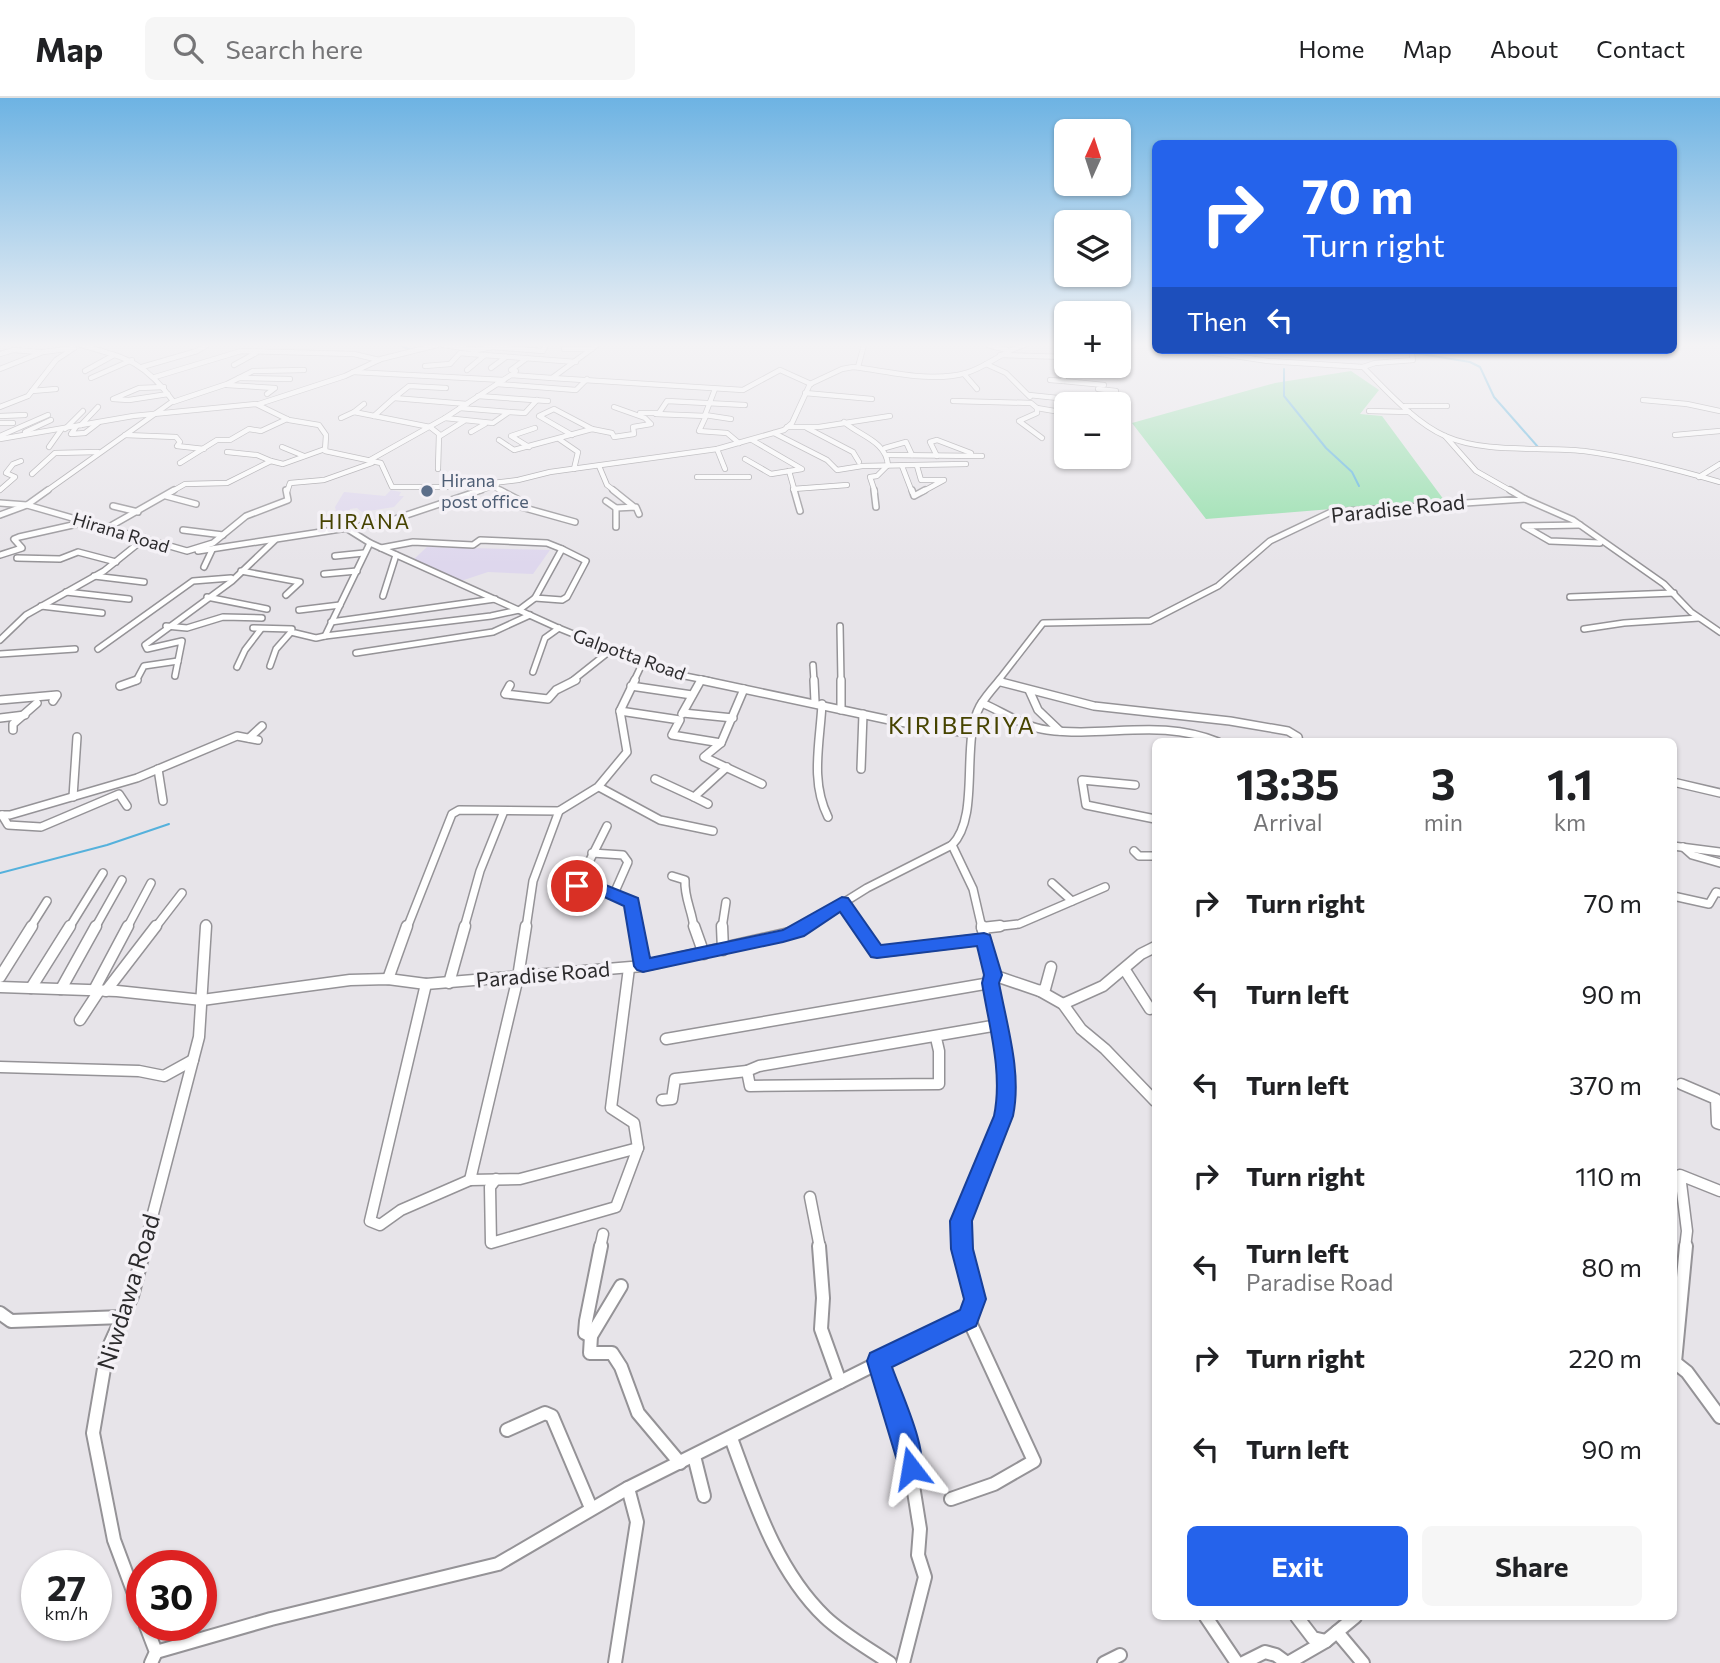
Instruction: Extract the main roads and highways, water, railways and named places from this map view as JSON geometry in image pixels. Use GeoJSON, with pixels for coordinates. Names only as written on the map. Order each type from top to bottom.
{"type":"FeatureCollection","features":[{"type":"Feature","properties":{"kind":"waterway"},"geometry":{"type":"LineString","coordinates":[[1302,418],[1326,448],[1352,472],[1359,486]]}},
{"type":"Feature","properties":{"kind":"waterway"},"geometry":{"type":"LineString","coordinates":[[1513,418],[1538,447]]}},
{"type":"Feature","properties":{"kind":"waterway"},"geometry":{"type":"LineString","coordinates":[[0,873],[107,845],[169,824]]}},
{"type":"Feature","properties":{"kind":"place","name":"Hirana post office"},"geometry":{"type":"Point","coordinates":[427,491]}},
{"type":"Feature","properties":{"kind":"district","name":"HIRANA"},"geometry":{"type":"Point","coordinates":[365,522]}},
{"type":"Feature","properties":{"kind":"district","name":"KIRIBERIYA"},"geometry":{"type":"Point","coordinates":[962,726]}}]}
